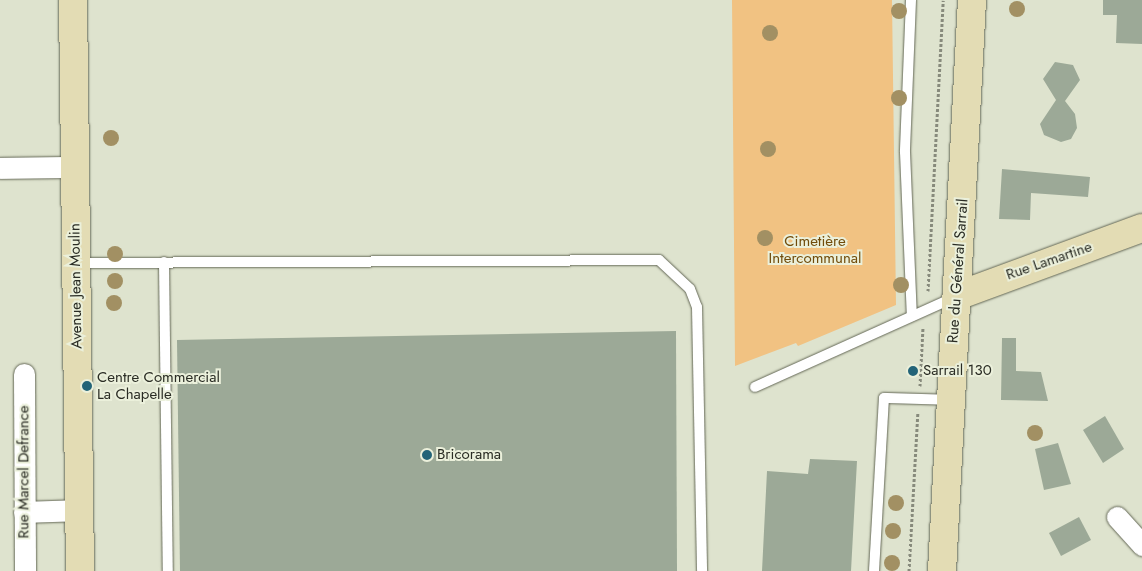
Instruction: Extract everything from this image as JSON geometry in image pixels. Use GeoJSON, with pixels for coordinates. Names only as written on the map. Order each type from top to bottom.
{"type":"FeatureCollection","features":[{"type":"Feature","properties":{"kind":"street","name":"Avenue Jean Moulin"},"geometry":{"type":"LineString","coordinates":[[73,0],[80,571]]}},
{"type":"Feature","properties":{"kind":"street","name":"Rue du Général Sarrail"},"geometry":{"type":"LineString","coordinates":[[942,571],[958,296],[972,0]]}},
{"type":"Feature","properties":{"kind":"street"},"geometry":{"type":"LineString","coordinates":[[0,168],[74,167]]}},
{"type":"Feature","properties":{"kind":"street","name":"Rue Lamartine"},"geometry":{"type":"LineString","coordinates":[[958,296],[1142,228]]}},
{"type":"Feature","properties":{"kind":"street","name":"Rue Marcel Defrance"},"geometry":{"type":"LineString","coordinates":[[24,374],[25,571]]}},
{"type":"Feature","properties":{"kind":"street"},"geometry":{"type":"LineString","coordinates":[[24,512],[80,510]]}},
{"type":"Feature","properties":{"kind":"street"},"geometry":{"type":"LineString","coordinates":[[1117,517],[1142,545]]}},
{"type":"Feature","properties":{"kind":"lane"},"geometry":{"type":"LineString","coordinates":[[911,0],[905,152],[912,316]]}},
{"type":"Feature","properties":{"kind":"lane"},"geometry":{"type":"LineString","coordinates":[[75,263],[659,260],[690,288],[697,307],[702,571]]}},
{"type":"Feature","properties":{"kind":"lane"},"geometry":{"type":"LineString","coordinates":[[164,262],[168,571]]}},
{"type":"Feature","properties":{"kind":"lane"},"geometry":{"type":"LineString","coordinates":[[755,387],[958,296]]}},
{"type":"Feature","properties":{"kind":"lane"},"geometry":{"type":"LineString","coordinates":[[874,571],[884,398],[951,400]]}},
{"type":"Feature","properties":{"kind":"green space","name":"Cimetière Intercommunal"},"geometry":{"type":"Polygon","coordinates":[[[732,0],[892,0],[896,305],[798,346],[796,343],[735,366],[732,0]]]}},
{"type":"Feature","properties":{"kind":"building"},"geometry":{"type":"Polygon","coordinates":[[[1103,0],[1142,0],[1142,44],[1116,43],[1117,15],[1103,15],[1103,0]]]}},
{"type":"Feature","properties":{"kind":"building"},"geometry":{"type":"Polygon","coordinates":[[[1055,62],[1073,65],[1080,80],[1065,101],[1075,114],[1077,128],[1071,139],[1061,142],[1044,135],[1040,124],[1056,100],[1043,79],[1055,62]]]}},
{"type":"Feature","properties":{"kind":"building"},"geometry":{"type":"Polygon","coordinates":[[[1002,169],[1090,177],[1088,197],[1031,193],[1030,220],[999,219],[1002,169]]]}},
{"type":"Feature","properties":{"kind":"building","name":"Bricorama"},"geometry":{"type":"Polygon","coordinates":[[[676,331],[677,571],[180,571],[177,340],[676,331]]]}},
{"type":"Feature","properties":{"kind":"building"},"geometry":{"type":"Polygon","coordinates":[[[1002,338],[1016,338],[1016,371],[1041,372],[1048,401],[1001,400],[1002,338]]]}},
{"type":"Feature","properties":{"kind":"building"},"geometry":{"type":"Polygon","coordinates":[[[1105,416],[1124,449],[1103,463],[1083,430],[1105,416]]]}},
{"type":"Feature","properties":{"kind":"building"},"geometry":{"type":"Polygon","coordinates":[[[1058,443],[1071,484],[1044,490],[1035,449],[1058,443]]]}},
{"type":"Feature","properties":{"kind":"building"},"geometry":{"type":"Polygon","coordinates":[[[810,459],[857,461],[851,571],[762,571],[767,471],[808,474],[810,459]]]}},
{"type":"Feature","properties":{"kind":"building"},"geometry":{"type":"Polygon","coordinates":[[[1079,517],[1091,540],[1061,556],[1049,533],[1079,517]]]}},
{"type":"Feature","properties":{"kind":"place","name":"Sarrail 130"},"geometry":{"type":"Point","coordinates":[913,371]}},
{"type":"Feature","properties":{"kind":"place","name":"Centre Commercial La Chapelle"},"geometry":{"type":"Point","coordinates":[87,386]}},
{"type":"Feature","properties":{"kind":"place","name":"Bricorama"},"geometry":{"type":"Point","coordinates":[427,455]}}]}
